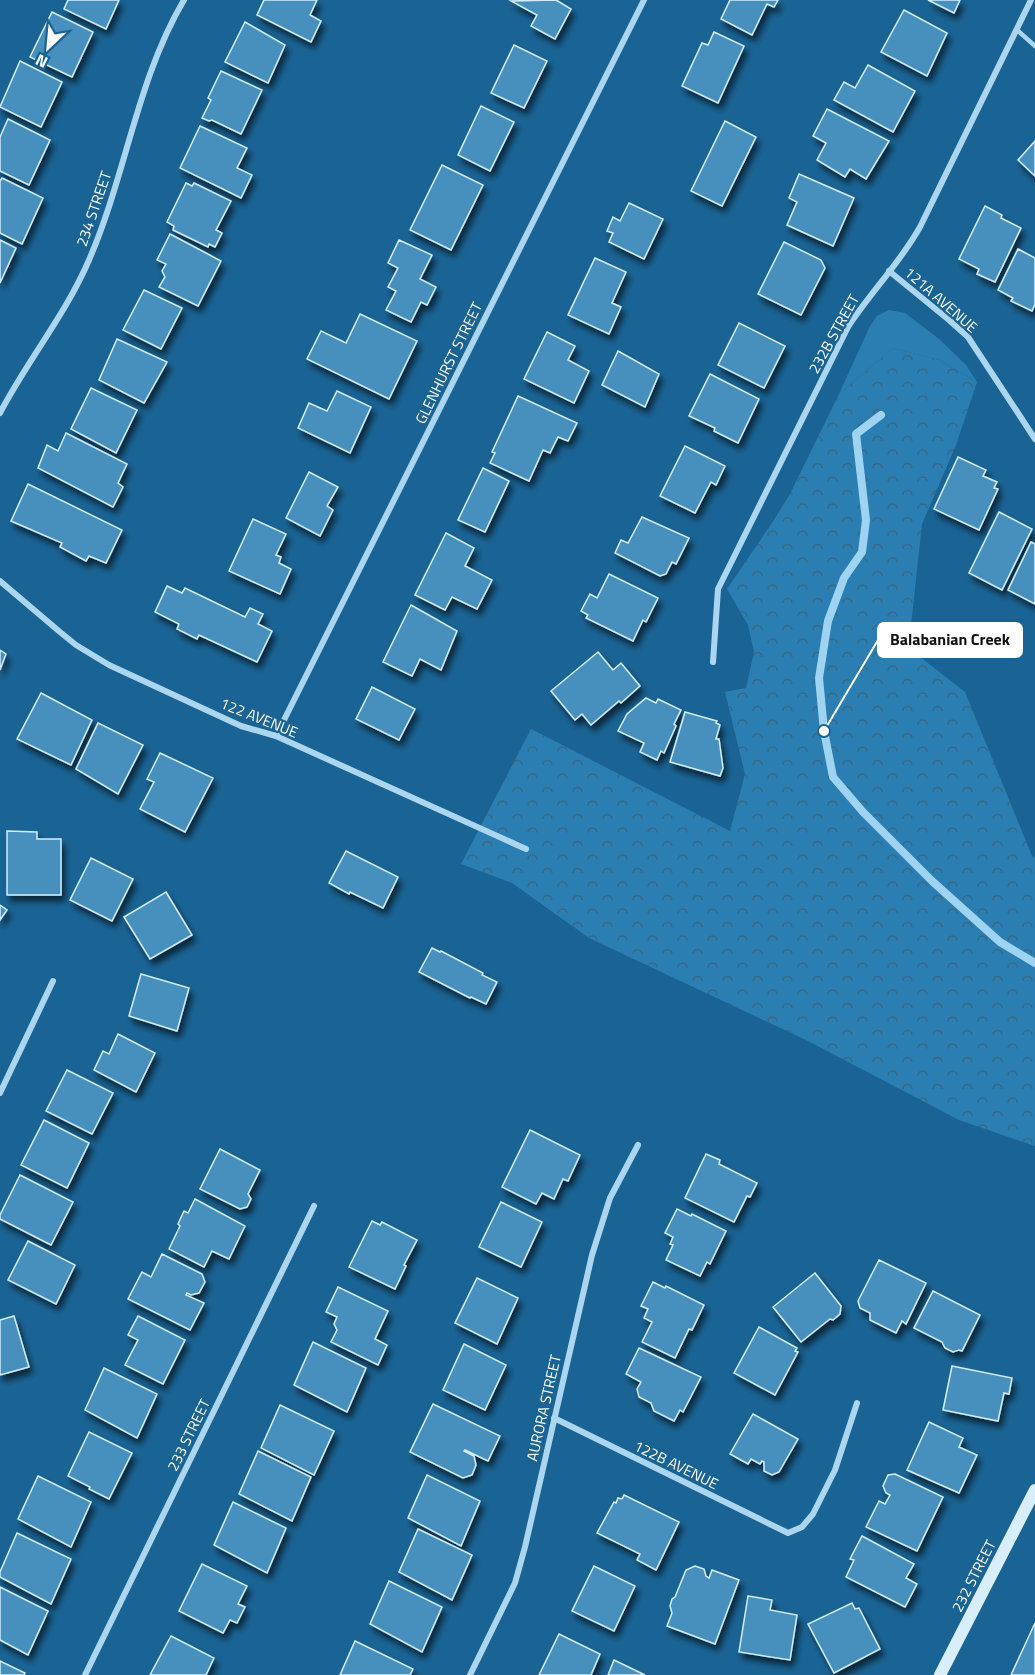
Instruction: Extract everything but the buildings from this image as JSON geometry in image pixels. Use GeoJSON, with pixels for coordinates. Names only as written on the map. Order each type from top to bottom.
{"type":"FeatureCollection","features":[{"type":"Feature","properties":{"kind":"main road","name":"232 STREET"},"geometry":{"type":"LineString","coordinates":[[940,1675],[1035,1490]]}},
{"type":"Feature","properties":{"kind":"street","name":"234 STREET"},"geometry":{"type":"LineString","coordinates":[[0,413],[66,304],[90,259],[145,90],[160,49],[184,0]]}},
{"type":"Feature","properties":{"kind":"street","name":"GLENHURST STREET"},"geometry":{"type":"LineString","coordinates":[[276,736],[644,0]]}},
{"type":"Feature","properties":{"kind":"street","name":"232B STREET"},"geometry":{"type":"LineString","coordinates":[[712,662],[718,589],[848,327],[864,303],[909,247],[920,227],[1031,0]]}},
{"type":"Feature","properties":{"kind":"street","name":"121A AVENUE"},"geometry":{"type":"LineString","coordinates":[[889,271],[968,338],[1035,439]]}},
{"type":"Feature","properties":{"kind":"street","name":"122 AVENUE"},"geometry":{"type":"LineString","coordinates":[[0,581],[76,645],[109,665],[241,726],[276,736],[526,849]]}},
{"type":"Feature","properties":{"kind":"street"},"geometry":{"type":"LineString","coordinates":[[0,1094],[53,981]]}},
{"type":"Feature","properties":{"kind":"street","name":"AURORA STREET"},"geometry":{"type":"LineString","coordinates":[[470,1675],[515,1583],[592,1256],[610,1198],[638,1145]]}},
{"type":"Feature","properties":{"kind":"street","name":"233 STREET"},"geometry":{"type":"LineString","coordinates":[[85,1675],[314,1206]]}},
{"type":"Feature","properties":{"kind":"street","name":"122B AVENUE"},"geometry":{"type":"LineString","coordinates":[[554,1418],[788,1533],[802,1527],[813,1514],[835,1470],[857,1403]]}},
{"type":"Feature","properties":{"kind":"lane"},"geometry":{"type":"LineString","coordinates":[[1017,30],[1035,46]]}},
{"type":"Feature","properties":{"kind":"green space"},"geometry":{"type":"Polygon","coordinates":[[[889,310],[905,313],[939,339],[966,365],[977,382],[939,360],[893,348],[839,394],[870,326],[877,316],[889,310]]]}},
{"type":"Feature","properties":{"kind":"green space"},"geometry":{"type":"Polygon","coordinates":[[[893,348],[939,360],[977,382],[956,445],[922,524],[911,625],[906,646],[965,692],[1032,856],[1035,858],[1035,1146],[959,1120],[808,1041],[589,938],[512,883],[461,864],[531,729],[730,831],[745,774],[725,692],[746,688],[754,652],[748,625],[727,589],[790,494],[839,394],[893,348]]]}},
{"type":"Feature","properties":{"kind":"waterway"},"geometry":{"type":"LineString","coordinates":[[881,415],[856,434],[866,520],[862,552],[844,578],[828,621],[819,678],[824,731],[833,777],[863,812],[932,881],[1000,942],[1035,963]]}},
{"type":"Feature","properties":{"kind":"place","name":"Balabanian Creek"},"geometry":{"type":"Point","coordinates":[824,731]}}]}
